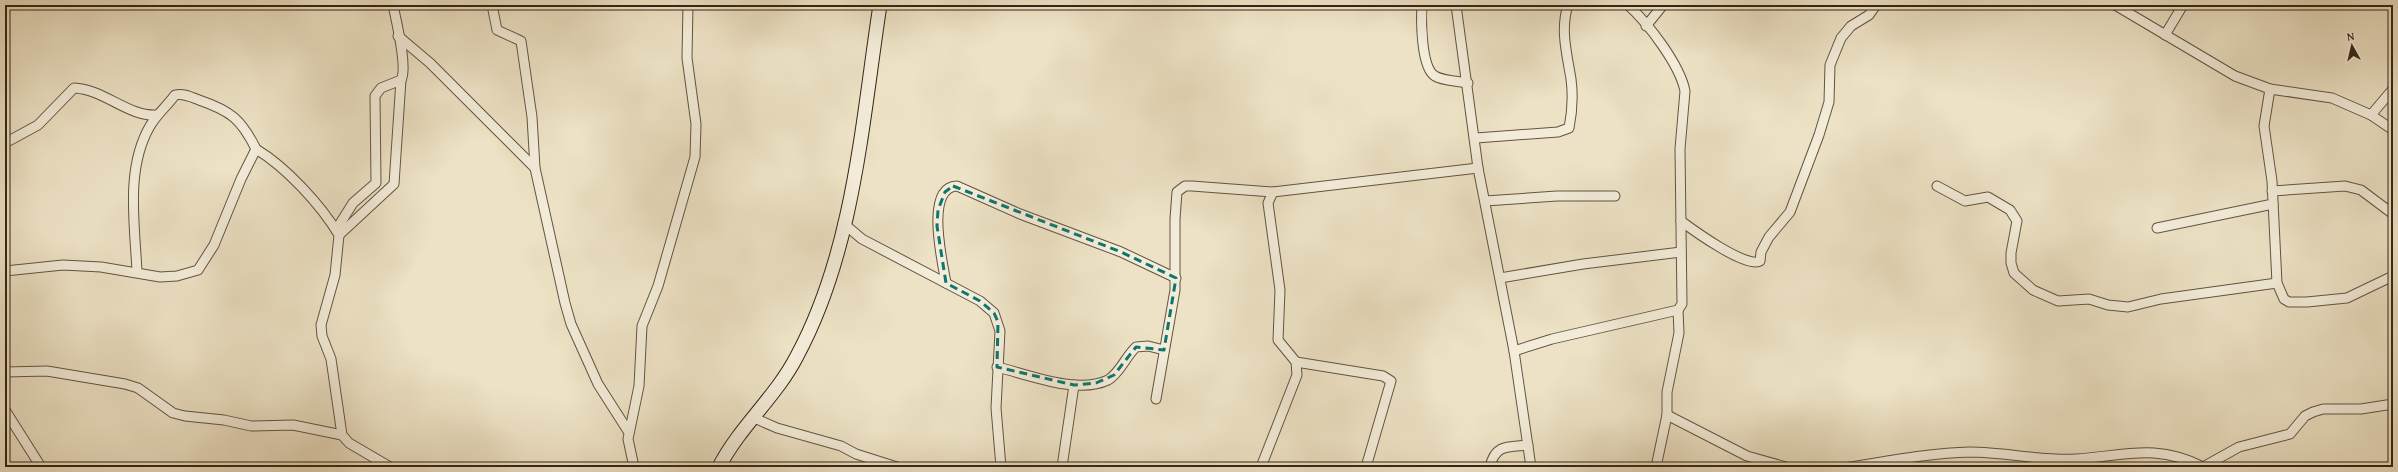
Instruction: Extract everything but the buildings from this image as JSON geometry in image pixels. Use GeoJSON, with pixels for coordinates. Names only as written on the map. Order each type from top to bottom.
{"type":"FeatureCollection","features":[{"type":"Feature","properties":{"kind":"street"},"geometry":{"type":"LineString","coordinates":[[338,233],[394,184],[402,62],[393,5]]}},
{"type":"Feature","properties":{"kind":"street"},"geometry":{"type":"LineString","coordinates":[[492,5],[497,30],[519,38],[521,41],[532,117],[535,168],[549,238],[571,324],[598,384],[628,431]]}},
{"type":"Feature","properties":{"kind":"street"},"geometry":{"type":"LineString","coordinates":[[634,467],[628,446],[628,431],[639,386],[642,326],[658,286],[695,158],[696,124],[687,58],[688,5]]}},
{"type":"Feature","properties":{"kind":"street"},"geometry":{"type":"LineString","coordinates":[[719,467],[730,446],[786,375],[812,328],[831,277],[862,142],[880,5]]}},
{"type":"Feature","properties":{"kind":"street"},"geometry":{"type":"LineString","coordinates":[[1422,5],[1424,51],[1430,72],[1435,76],[1468,83]]}},
{"type":"Feature","properties":{"kind":"street"},"geometry":{"type":"LineString","coordinates":[[1456,5],[1476,138],[1478,168],[1514,351],[1530,467]]}},
{"type":"Feature","properties":{"kind":"street"},"geometry":{"type":"LineString","coordinates":[[1476,138],[1558,132],[1570,128],[1571,83],[1566,57],[1564,29],[1568,5]]}},
{"type":"Feature","properties":{"kind":"street"},"geometry":{"type":"LineString","coordinates":[[1628,5],[1668,55],[1685,91],[1680,149],[1682,304],[1678,310],[1679,333],[1667,392],[1667,415],[1656,467]]}},
{"type":"Feature","properties":{"kind":"street"},"geometry":{"type":"LineString","coordinates":[[1646,26],[1663,5]]}},
{"type":"Feature","properties":{"kind":"street"},"geometry":{"type":"LineString","coordinates":[[1681,221],[1722,249],[1754,263],[1760,261],[1762,252],[1769,237],[1790,212],[1817,142],[1829,102],[1830,65],[1841,38],[1851,26],[1869,15],[1876,5]]}},
{"type":"Feature","properties":{"kind":"street"},"geometry":{"type":"LineString","coordinates":[[2115,5],[2235,76],[2270,89],[2332,98],[2371,115],[2393,130]]}},
{"type":"Feature","properties":{"kind":"street"},"geometry":{"type":"LineString","coordinates":[[2165,35],[2183,5]]}},
{"type":"Feature","properties":{"kind":"street"},"geometry":{"type":"LineString","coordinates":[[398,36],[430,63],[535,168]]}},
{"type":"Feature","properties":{"kind":"street"},"geometry":{"type":"LineString","coordinates":[[342,435],[331,359],[322,336],[321,325],[335,275],[338,233],[350,206],[376,183],[375,96],[380,88],[401,80]]}},
{"type":"Feature","properties":{"kind":"street"},"geometry":{"type":"LineString","coordinates":[[5,143],[38,125],[74,88],[89,91],[142,114],[157,115]]}},
{"type":"Feature","properties":{"kind":"street"},"geometry":{"type":"LineString","coordinates":[[2270,89],[2264,126],[2272,191],[2277,283],[2286,301],[2307,302],[2356,295],[2393,276]]}},
{"type":"Feature","properties":{"kind":"street"},"geometry":{"type":"LineString","coordinates":[[2371,115],[2393,90]]}},
{"type":"Feature","properties":{"kind":"street"},"geometry":{"type":"LineString","coordinates":[[137,272],[134,184],[136,165],[144,136],[157,115],[175,95],[188,96],[221,107],[235,116],[247,130],[256,149],[281,168],[338,233]]}},
{"type":"Feature","properties":{"kind":"street"},"geometry":{"type":"LineString","coordinates":[[5,271],[63,264],[101,267],[160,277],[177,276],[194,272],[202,266],[214,245],[241,179],[256,149]]}},
{"type":"Feature","properties":{"kind":"street"},"geometry":{"type":"LineString","coordinates":[[1156,399],[1176,278],[1175,204],[1176,196],[1180,188],[1192,186],[1273,192],[1478,168]]}},
{"type":"Feature","properties":{"kind":"street"},"geometry":{"type":"LineString","coordinates":[[946,283],[937,226],[938,210],[945,192],[949,188],[957,186],[1020,214],[1121,252],[1176,278]]}},
{"type":"Feature","properties":{"kind":"street"},"geometry":{"type":"LineString","coordinates":[[1937,186],[1958,199],[1967,201],[1988,198],[2010,210],[2016,221],[2011,253],[2012,268],[2021,281],[2048,298],[2058,301],[2089,299],[2108,305],[2128,307],[2161,299],[2277,283]]}},
{"type":"Feature","properties":{"kind":"street"},"geometry":{"type":"LineString","coordinates":[[2272,191],[2345,186],[2361,190],[2393,214]]}},
{"type":"Feature","properties":{"kind":"street"},"geometry":{"type":"LineString","coordinates":[[1261,467],[1297,375],[1296,362],[1278,340],[1280,290],[1268,203],[1273,192]]}},
{"type":"Feature","properties":{"kind":"street"},"geometry":{"type":"LineString","coordinates":[[1485,201],[1557,196],[1615,196]]}},
{"type":"Feature","properties":{"kind":"street"},"geometry":{"type":"LineString","coordinates":[[2157,228],[2273,204]]}},
{"type":"Feature","properties":{"kind":"street"},"geometry":{"type":"LineString","coordinates":[[843,223],[862,239],[980,301],[994,313],[1000,331],[996,408],[1001,467]]}},
{"type":"Feature","properties":{"kind":"street"},"geometry":{"type":"LineString","coordinates":[[1500,278],[1583,264],[1681,252]]}},
{"type":"Feature","properties":{"kind":"street"},"geometry":{"type":"LineString","coordinates":[[1514,351],[1552,339],[1678,310]]}},
{"type":"Feature","properties":{"kind":"street"},"geometry":{"type":"LineString","coordinates":[[997,367],[1042,379],[1074,385],[1108,380],[1136,347],[1148,346],[1164,350]]}},
{"type":"Feature","properties":{"kind":"street"},"geometry":{"type":"LineString","coordinates":[[1296,362],[1383,376],[1391,381],[1366,467]]}},
{"type":"Feature","properties":{"kind":"street"},"geometry":{"type":"LineString","coordinates":[[5,372],[48,371],[125,384],[138,388],[173,413],[185,416],[224,420],[251,426],[308,427],[342,435],[349,442],[390,467]]}},
{"type":"Feature","properties":{"kind":"street"},"geometry":{"type":"LineString","coordinates":[[1062,467],[1074,385]]}},
{"type":"Feature","properties":{"kind":"street"},"geometry":{"type":"LineString","coordinates":[[1850,467],[1890,460],[1970,452],[2043,459],[2076,459],[2139,452],[2176,456],[2203,467],[2239,447],[2290,434],[2305,416],[2312,412],[2323,409],[2361,409],[2393,404]]}},
{"type":"Feature","properties":{"kind":"street"},"geometry":{"type":"LineString","coordinates":[[5,410],[41,467]]}},
{"type":"Feature","properties":{"kind":"street"},"geometry":{"type":"LineString","coordinates":[[1667,415],[1747,456],[1786,467]]}},
{"type":"Feature","properties":{"kind":"street"},"geometry":{"type":"LineString","coordinates":[[752,417],[777,428],[841,446],[856,454],[897,467]]}},
{"type":"Feature","properties":{"kind":"street"},"geometry":{"type":"LineString","coordinates":[[1490,467],[1492,457],[1497,451],[1503,448],[1528,445]]}},
{"type":"Feature","properties":{"kind":"street"},"geometry":{"type":"LineString","coordinates":[[1890,460],[1899,467]]}},
{"type":"Feature","properties":{"kind":"highlighted area"},"geometry":{"type":"Polygon","coordinates":[[[953,186],[1121,252],[1176,278],[1164,350],[1136,347],[1114,375],[1096,383],[1074,385],[997,367],[998,322],[994,313],[980,301],[946,283],[937,226],[938,210],[945,192],[953,186]]]}}]}
